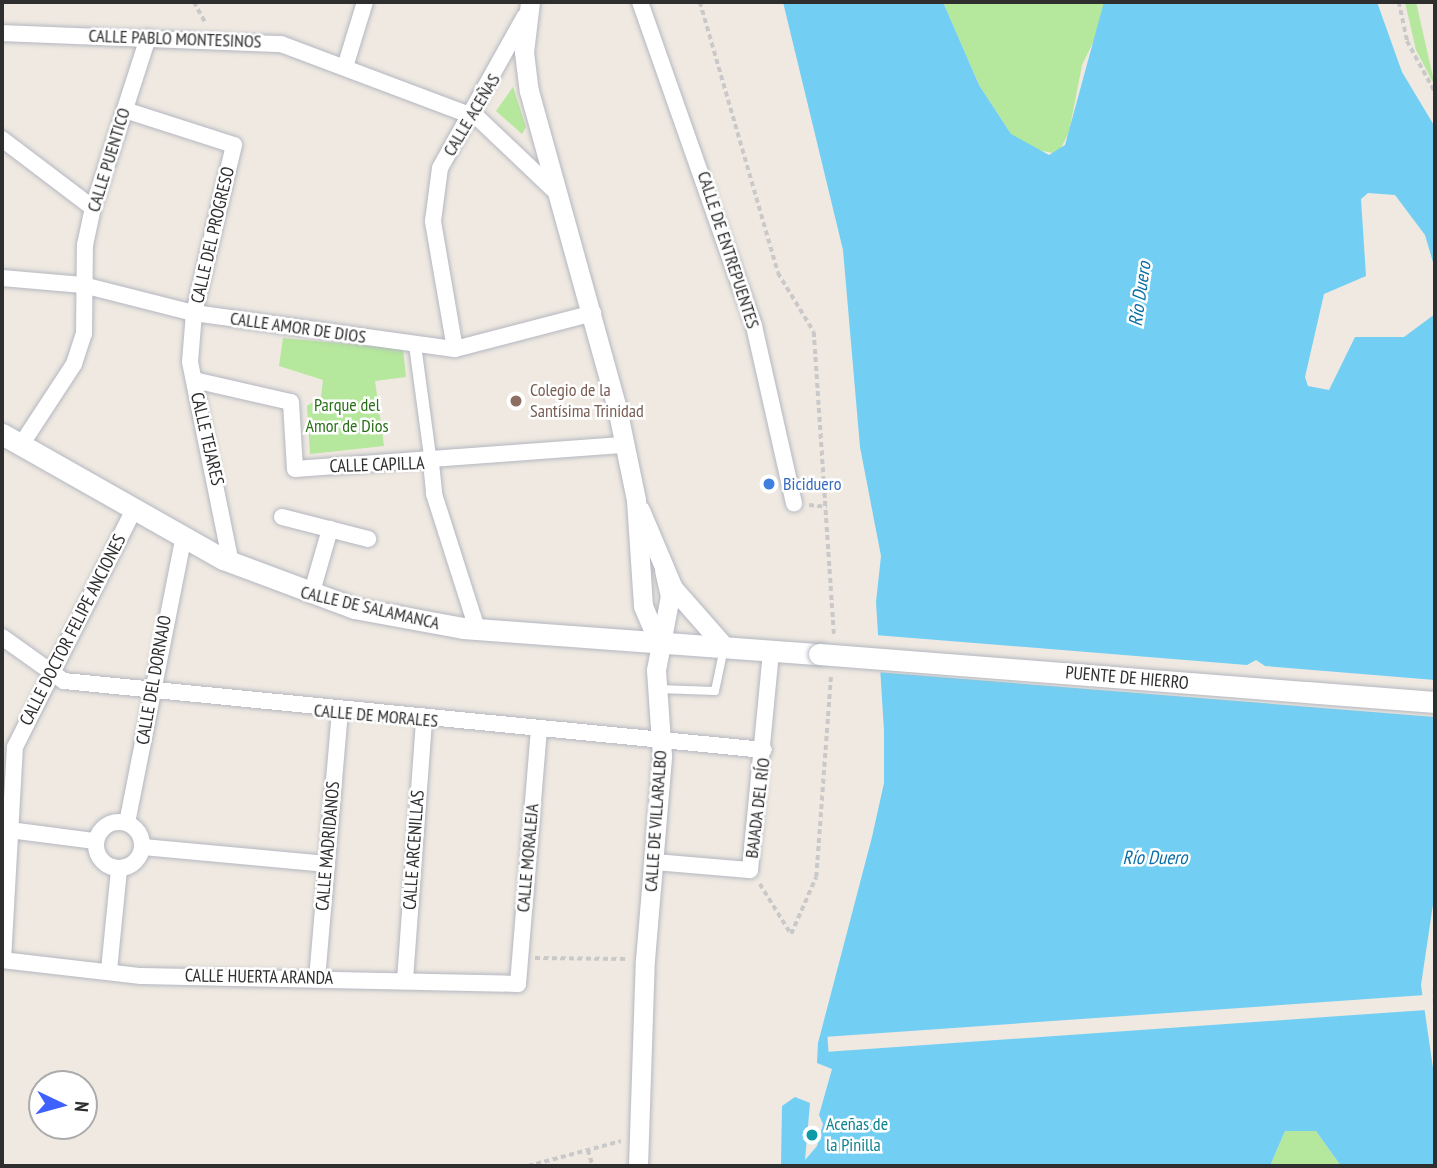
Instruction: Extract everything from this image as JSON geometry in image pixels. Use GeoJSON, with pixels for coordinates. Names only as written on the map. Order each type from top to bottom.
{"type":"FeatureCollection","features":[{"type":"Feature","properties":{"kind":"main road","name":"CALLE DE SALAMANCA"},"geometry":{"type":"LineString","coordinates":[[2,434],[183,539],[231,563],[311,595],[400,618],[477,628],[819,654]]}},
{"type":"Feature","properties":{"kind":"main road","name":"PUENTE DE HIERRO"},"geometry":{"type":"LineString","coordinates":[[819,654],[1435,702]]}},
{"type":"Feature","properties":{"kind":"street"},"geometry":{"type":"LineString","coordinates":[[345,67],[365,2]]}},
{"type":"Feature","properties":{"kind":"street","name":"CALLE DE ENTREPUENTES"},"geometry":{"type":"LineString","coordinates":[[640,2],[750,312],[794,504]]}},
{"type":"Feature","properties":{"kind":"street"},"geometry":{"type":"LineString","coordinates":[[529,6],[526,76],[556,192],[593,313],[625,445],[635,500],[643,606],[658,642]]}},
{"type":"Feature","properties":{"kind":"street","name":"CALLE ACEÑAS"},"geometry":{"type":"LineString","coordinates":[[455,349],[433,221],[440,168],[529,6]]}},
{"type":"Feature","properties":{"kind":"street","name":"CALLE PABLO MONTESINOS"},"geometry":{"type":"LineString","coordinates":[[2,33],[148,38],[225,37],[281,44],[470,114],[499,133],[556,192]]}},
{"type":"Feature","properties":{"kind":"street","name":"CALLE PUENTICO"},"geometry":{"type":"LineString","coordinates":[[21,445],[74,364],[84,334],[83,285],[93,208],[148,38]]}},
{"type":"Feature","properties":{"kind":"street","name":"CALLE DEL PROGRESO"},"geometry":{"type":"LineString","coordinates":[[124,110],[234,145],[194,313]]}},
{"type":"Feature","properties":{"kind":"street"},"geometry":{"type":"LineString","coordinates":[[2,139],[93,208]]}},
{"type":"Feature","properties":{"kind":"street","name":"CALLE AMOR DE DIOS"},"geometry":{"type":"LineString","coordinates":[[2,278],[83,285],[194,313],[455,349],[593,313]]}},
{"type":"Feature","properties":{"kind":"street","name":"CALLE TEJARES"},"geometry":{"type":"LineString","coordinates":[[194,313],[194,380],[231,563]]}},
{"type":"Feature","properties":{"kind":"street"},"geometry":{"type":"LineString","coordinates":[[415,345],[434,494],[477,628]]}},
{"type":"Feature","properties":{"kind":"street","name":"CALLE CAPILLA"},"geometry":{"type":"LineString","coordinates":[[194,380],[291,402],[295,469],[431,463],[625,445]]}},
{"type":"Feature","properties":{"kind":"street"},"geometry":{"type":"LineString","coordinates":[[635,500],[664,571],[694,617],[724,646]]}},
{"type":"Feature","properties":{"kind":"street","name":"CALLE DOCTOR FELIPE ANCIONES"},"geometry":{"type":"LineString","coordinates":[[2,960],[4,829],[15,747],[133,511]]}},
{"type":"Feature","properties":{"kind":"street"},"geometry":{"type":"LineString","coordinates":[[282,517],[368,539]]}},
{"type":"Feature","properties":{"kind":"street"},"geometry":{"type":"LineString","coordinates":[[311,595],[330,529]]}},
{"type":"Feature","properties":{"kind":"street","name":"CALLE DEL DORNAJO"},"geometry":{"type":"LineString","coordinates":[[127,823],[183,539]]}},
{"type":"Feature","properties":{"kind":"street"},"geometry":{"type":"LineString","coordinates":[[658,642],[669,611],[664,571]]}},
{"type":"Feature","properties":{"kind":"street","name":"CALLE DE MORALES"},"geometry":{"type":"LineString","coordinates":[[2,637],[53,670],[64,681],[340,713],[662,744],[765,750]]}},
{"type":"Feature","properties":{"kind":"street","name":"CALLE DE VILLARALBO"},"geometry":{"type":"LineString","coordinates":[[638,1166],[645,960],[662,744],[655,689],[658,642]]}},
{"type":"Feature","properties":{"kind":"street","name":"BAJADA DEL RÍO"},"geometry":{"type":"LineString","coordinates":[[654,862],[750,870],[765,750],[771,650]]}},
{"type":"Feature","properties":{"kind":"street","name":"CALLE MADRIDANOS"},"geometry":{"type":"LineString","coordinates":[[317,979],[340,713]]}},
{"type":"Feature","properties":{"kind":"street","name":"CALLE ARCENILLAS"},"geometry":{"type":"LineString","coordinates":[[405,980],[424,720]]}},
{"type":"Feature","properties":{"kind":"street","name":"CALLE MORALEJA"},"geometry":{"type":"LineString","coordinates":[[518,984],[539,731]]}},
{"type":"Feature","properties":{"kind":"street"},"geometry":{"type":"LineString","coordinates":[[95,841],[107,825],[127,823],[143,847]]}},
{"type":"Feature","properties":{"kind":"street"},"geometry":{"type":"LineString","coordinates":[[4,829],[95,841]]}},
{"type":"Feature","properties":{"kind":"street"},"geometry":{"type":"LineString","coordinates":[[95,841],[100,861],[119,869],[135,863],[143,847]]}},
{"type":"Feature","properties":{"kind":"street"},"geometry":{"type":"LineString","coordinates":[[143,847],[327,864]]}},
{"type":"Feature","properties":{"kind":"street"},"geometry":{"type":"LineString","coordinates":[[109,970],[119,869]]}},
{"type":"Feature","properties":{"kind":"street","name":"CALLE HUERTA ARANDA"},"geometry":{"type":"LineString","coordinates":[[2,960],[109,970],[518,984]]}},
{"type":"Feature","properties":{"kind":"lane"},"geometry":{"type":"LineString","coordinates":[[655,689],[715,691],[724,646]]}},
{"type":"Feature","properties":{"kind":"path"},"geometry":{"type":"LineString","coordinates":[[194,2],[201,20],[225,37]]}},
{"type":"Feature","properties":{"kind":"path"},"geometry":{"type":"LineString","coordinates":[[700,2],[778,273],[814,332],[812,384],[836,610]]}},
{"type":"Feature","properties":{"kind":"path"},"geometry":{"type":"LineString","coordinates":[[1399,2],[1407,41],[1435,92]]}},
{"type":"Feature","properties":{"kind":"path"},"geometry":{"type":"LineString","coordinates":[[750,870],[791,934],[816,877],[829,714]]}},
{"type":"Feature","properties":{"kind":"path"},"geometry":{"type":"LineString","coordinates":[[520,958],[645,960]]}},
{"type":"Feature","properties":{"kind":"path"},"geometry":{"type":"LineString","coordinates":[[1435,989],[1435,1004]]}},
{"type":"Feature","properties":{"kind":"path"},"geometry":{"type":"LineString","coordinates":[[528,1166],[640,1135]]}},
{"type":"Feature","properties":{"kind":"path"},"geometry":{"type":"LineString","coordinates":[[588,1150],[593,1166]]}},
{"type":"Feature","properties":{"kind":"green space"},"geometry":{"type":"Polygon","coordinates":[[[943,2],[1104,2],[1103,22],[1082,65],[1069,132],[1058,154],[1032,149],[1011,134],[979,85],[943,2]]]}},
{"type":"Feature","properties":{"kind":"green space"},"geometry":{"type":"Polygon","coordinates":[[[1405,2],[1416,2],[1435,86],[1416,50],[1405,2]]]}},
{"type":"Feature","properties":{"kind":"green space"},"geometry":{"type":"Polygon","coordinates":[[[513,87],[526,127],[522,134],[496,111],[513,87]]]}},
{"type":"Feature","properties":{"kind":"green space","name":"Parque del Amor de Dios"},"geometry":{"type":"Polygon","coordinates":[[[283,338],[403,349],[406,377],[375,381],[384,446],[310,454],[307,406],[321,397],[323,380],[279,366],[283,338]]]}},
{"type":"Feature","properties":{"kind":"green space"},"geometry":{"type":"Polygon","coordinates":[[[1285,1131],[1316,1131],[1341,1166],[1270,1166],[1285,1131]]]}},
{"type":"Feature","properties":{"kind":"water","name":"Río Duero"},"geometry":{"type":"Polygon","coordinates":[[[783,2],[943,2],[979,85],[1011,134],[1049,155],[1065,145],[1104,2],[1377,2],[1402,72],[1435,127],[1435,269],[1425,235],[1395,195],[1368,193],[1361,199],[1366,276],[1324,294],[1305,377],[1308,386],[1329,390],[1355,337],[1404,337],[1435,314],[1435,891],[1421,985],[1435,1082],[1435,1166],[1341,1166],[1316,1131],[1285,1131],[1270,1166],[781,1166],[782,1106],[795,1097],[810,1103],[805,1160],[817,1146],[823,1124],[819,1115],[832,1069],[817,1063],[818,1043],[884,783],[884,731],[876,602],[881,556],[860,447],[843,250],[783,2]]]}},
{"type":"Feature","properties":{"kind":"pier"},"geometry":{"type":"Polygon","coordinates":[[[875,635],[1247,665],[1256,660],[1265,666],[1435,680],[1435,717],[877,672],[875,635]]]}},
{"type":"Feature","properties":{"kind":"pier"},"geometry":{"type":"Polygon","coordinates":[[[1425,995],[1426,1010],[829,1052],[827,1037],[1425,995]]]}},
{"type":"Feature","properties":{"kind":"place","name":"Colegio de la Santísima Trinidad"},"geometry":{"type":"Point","coordinates":[516,401]}},
{"type":"Feature","properties":{"kind":"place","name":"Biciduero"},"geometry":{"type":"Point","coordinates":[769,484]}},
{"type":"Feature","properties":{"kind":"place","name":"Aceñas de la Pinilla"},"geometry":{"type":"Point","coordinates":[812,1135]}}]}
